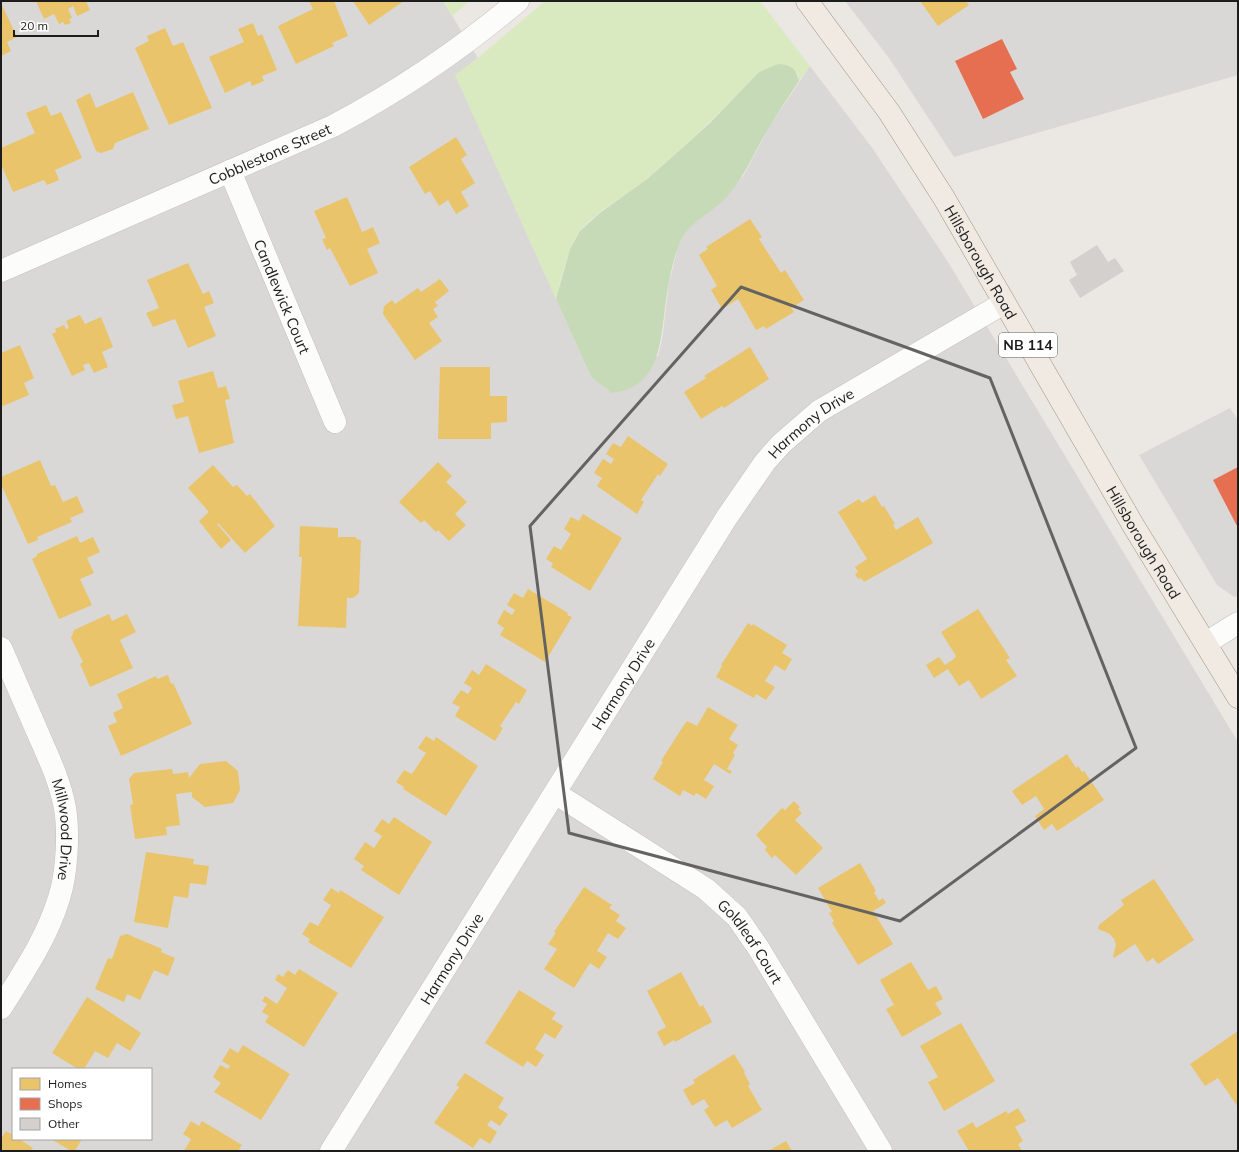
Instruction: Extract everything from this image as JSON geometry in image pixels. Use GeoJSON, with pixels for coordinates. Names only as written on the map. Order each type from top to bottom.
{"type":"FeatureCollection","features":[{"type":"Feature","properties":{"kind":"main road","name":"Hillsborough Road"},"geometry":{"type":"LineString","coordinates":[[807,1],[889,112],[944,198],[1133,525],[1238,697]]}},
{"type":"Feature","properties":{"kind":"street","name":"Cobblestone Street"},"geometry":{"type":"LineString","coordinates":[[1,272],[333,126],[400,89],[473,39],[518,1]]}},
{"type":"Feature","properties":{"kind":"street","name":"Candlewick Court"},"geometry":{"type":"LineString","coordinates":[[230,171],[335,422]]}},
{"type":"Feature","properties":{"kind":"street","name":"Harmony Drive"},"geometry":{"type":"LineString","coordinates":[[331,1151],[727,517],[765,462],[781,444],[819,411],[1004,303]]}},
{"type":"Feature","properties":{"kind":"street"},"geometry":{"type":"LineString","coordinates":[[1206,643],[1238,623]]}},
{"type":"Feature","properties":{"kind":"street","name":"Millwood Drive"},"geometry":{"type":"LineString","coordinates":[[1,648],[53,768],[65,809],[66,858],[60,897],[52,917],[33,956],[1,1008]]}},
{"type":"Feature","properties":{"kind":"street","name":"Goldleaf Court"},"geometry":{"type":"LineString","coordinates":[[555,793],[706,889],[737,917],[760,949],[881,1151]]}},
{"type":"Feature","properties":{"kind":"highlighted area"},"geometry":{"type":"Polygon","coordinates":[[[741,287],[990,378],[1136,748],[900,921],[569,833],[530,526],[741,287]]]}},
{"type":"Feature","properties":{"kind":"shaded area"},"geometry":{"type":"Polygon","coordinates":[[[1,1],[443,1],[478,58],[456,75],[591,377],[658,356],[662,340],[669,283],[679,243],[688,228],[735,186],[744,175],[769,127],[810,66],[873,149],[948,262],[1238,742],[1238,1151],[1,1151],[1,1]]]}},
{"type":"Feature","properties":{"kind":"shaded area"},"geometry":{"type":"Polygon","coordinates":[[[845,1],[1238,1],[1238,75],[954,157],[889,58],[845,1]]]}},
{"type":"Feature","properties":{"kind":"shaded area"},"geometry":{"type":"Polygon","coordinates":[[[1230,408],[1238,420],[1238,467],[1213,480],[1238,528],[1238,596],[1234,597],[1217,585],[1139,455],[1230,408]]]}},
{"type":"Feature","properties":{"kind":"green space"},"geometry":{"type":"Polygon","coordinates":[[[443,1],[470,1],[452,16],[443,1]]]}},
{"type":"Feature","properties":{"kind":"green space"},"geometry":{"type":"Polygon","coordinates":[[[545,1],[760,1],[810,66],[799,81],[798,73],[759,72],[705,127],[662,166],[647,179],[604,209],[587,223],[575,238],[571,246],[556,299],[455,75],[478,58],[545,1]]]}},
{"type":"Feature","properties":{"kind":"green space"},"geometry":{"type":"Polygon","coordinates":[[[778,64],[790,66],[796,73],[799,81],[768,129],[744,173],[735,186],[719,205],[693,225],[683,237],[676,253],[670,276],[658,350],[648,373],[639,383],[628,389],[612,393],[591,377],[556,299],[570,249],[580,231],[601,212],[646,180],[670,159],[710,123],[759,72],[778,64]]]}},
{"type":"Feature","properties":{"kind":"building: Homes"},"geometry":{"type":"Polygon","coordinates":[[[36,1],[86,1],[90,10],[77,16],[73,6],[68,9],[72,18],[69,19],[71,23],[65,25],[63,22],[59,24],[54,14],[44,19],[36,1]]]}},
{"type":"Feature","properties":{"kind":"building: Homes"},"geometry":{"type":"Polygon","coordinates":[[[309,1],[334,1],[348,36],[332,43],[334,46],[296,64],[278,26],[313,9],[309,1]]]}},
{"type":"Feature","properties":{"kind":"building: Homes"},"geometry":{"type":"Polygon","coordinates":[[[353,1],[404,1],[369,25],[353,1]]]}},
{"type":"Feature","properties":{"kind":"building: Homes"},"geometry":{"type":"Polygon","coordinates":[[[920,1],[966,1],[969,5],[938,26],[920,1]]]}},
{"type":"Feature","properties":{"kind":"building: Homes"},"geometry":{"type":"Polygon","coordinates":[[[1,3],[17,37],[7,42],[11,51],[1,56],[1,3]]]}},
{"type":"Feature","properties":{"kind":"building: Homes"},"geometry":{"type":"Polygon","coordinates":[[[253,23],[258,36],[262,34],[277,70],[262,76],[264,81],[252,86],[250,81],[225,93],[209,57],[244,42],[238,29],[253,23]]]}},
{"type":"Feature","properties":{"kind":"building: Homes"},"geometry":{"type":"Polygon","coordinates":[[[165,28],[173,46],[183,42],[212,108],[169,125],[135,48],[149,41],[147,36],[165,28]]]}},
{"type":"Feature","properties":{"kind":"building: Homes"},"geometry":{"type":"Polygon","coordinates":[[[133,92],[149,129],[115,143],[113,149],[101,153],[96,151],[76,100],[90,93],[96,108],[133,92]]]}},
{"type":"Feature","properties":{"kind":"building: Homes"},"geometry":{"type":"Polygon","coordinates":[[[46,105],[51,116],[61,112],[82,158],[55,170],[59,180],[47,185],[44,180],[13,192],[1,164],[1,148],[35,133],[26,113],[46,105]]]}},
{"type":"Feature","properties":{"kind":"building: Homes"},"geometry":{"type":"Polygon","coordinates":[[[456,137],[467,155],[461,159],[475,183],[461,192],[469,206],[456,214],[448,200],[439,206],[430,191],[425,194],[409,167],[456,137]]]}},
{"type":"Feature","properties":{"kind":"building: Homes"},"geometry":{"type":"Polygon","coordinates":[[[347,197],[362,232],[373,227],[380,243],[367,249],[378,273],[350,286],[330,248],[327,250],[322,239],[326,238],[314,211],[347,197]]]}},
{"type":"Feature","properties":{"kind":"building: Homes"},"geometry":{"type":"Polygon","coordinates":[[[750,219],[762,237],[759,239],[781,273],[785,270],[804,300],[791,308],[794,312],[766,329],[764,326],[756,330],[738,299],[722,309],[711,290],[717,286],[699,255],[708,249],[706,247],[750,219]]]}},
{"type":"Feature","properties":{"kind":"building: Homes"},"geometry":{"type":"Polygon","coordinates":[[[188,263],[203,294],[209,291],[214,303],[204,307],[216,336],[188,348],[175,319],[153,327],[146,313],[159,308],[147,280],[188,263]]]}},
{"type":"Feature","properties":{"kind":"building: Homes"},"geometry":{"type":"Polygon","coordinates":[[[440,279],[449,291],[435,302],[438,306],[433,309],[438,317],[429,323],[442,341],[415,360],[383,314],[384,306],[392,300],[395,304],[418,288],[421,292],[440,279]]]}},
{"type":"Feature","properties":{"kind":"building: Homes"},"geometry":{"type":"Polygon","coordinates":[[[80,315],[85,324],[101,317],[113,347],[102,352],[108,367],[94,373],[89,363],[83,365],[85,370],[72,376],[52,334],[56,332],[55,329],[64,325],[66,329],[69,328],[66,321],[80,315]]]}},
{"type":"Feature","properties":{"kind":"building: Homes"},"geometry":{"type":"Polygon","coordinates":[[[20,345],[34,378],[24,383],[29,395],[3,406],[1,405],[1,353],[20,345]]]}},
{"type":"Feature","properties":{"kind":"building: Homes"},"geometry":{"type":"Polygon","coordinates":[[[750,347],[769,379],[724,408],[722,406],[701,419],[684,392],[706,378],[704,376],[750,347]]]}},
{"type":"Feature","properties":{"kind":"building: Homes"},"geometry":{"type":"Polygon","coordinates":[[[440,367],[490,367],[490,396],[507,396],[507,422],[491,423],[491,439],[438,439],[440,367]]]}},
{"type":"Feature","properties":{"kind":"building: Homes"},"geometry":{"type":"Polygon","coordinates":[[[213,371],[218,388],[226,386],[230,399],[225,400],[234,443],[199,453],[188,416],[176,419],[172,405],[184,402],[178,381],[213,371]]]}},
{"type":"Feature","properties":{"kind":"building: Homes"},"geometry":{"type":"Polygon","coordinates":[[[628,436],[668,464],[660,476],[658,474],[641,500],[644,502],[637,514],[597,486],[602,478],[594,473],[603,459],[611,464],[614,459],[606,454],[613,443],[621,447],[628,436]]]}},
{"type":"Feature","properties":{"kind":"building: Homes"},"geometry":{"type":"Polygon","coordinates":[[[40,460],[51,486],[55,485],[63,502],[77,496],[84,512],[70,518],[72,522],[37,537],[38,540],[28,544],[1,484],[1,477],[40,460]]]}},
{"type":"Feature","properties":{"kind":"building: Homes"},"geometry":{"type":"Polygon","coordinates":[[[438,462],[452,476],[446,482],[467,502],[455,514],[466,525],[449,541],[438,530],[436,532],[424,520],[421,523],[399,502],[438,462]]]}},
{"type":"Feature","properties":{"kind":"building: Homes"},"geometry":{"type":"Polygon","coordinates":[[[213,465],[233,487],[237,485],[247,496],[250,494],[275,526],[245,553],[218,523],[217,524],[231,540],[221,549],[199,521],[209,512],[188,488],[213,465]]]}},
{"type":"Feature","properties":{"kind":"building: Homes"},"geometry":{"type":"Polygon","coordinates":[[[875,495],[895,524],[893,525],[896,530],[918,517],[933,543],[864,582],[861,578],[858,579],[855,574],[858,572],[855,567],[867,559],[838,512],[859,499],[862,503],[875,495]]]}},
{"type":"Feature","properties":{"kind":"building: Homes"},"geometry":{"type":"Polygon","coordinates":[[[583,514],[622,538],[590,591],[551,567],[553,563],[546,559],[554,546],[561,550],[571,534],[564,529],[571,517],[579,521],[583,514]]]}},
{"type":"Feature","properties":{"kind":"building: Homes"},"geometry":{"type":"Polygon","coordinates":[[[300,526],[338,528],[338,539],[339,537],[356,537],[356,539],[361,540],[359,593],[353,598],[347,598],[346,628],[298,626],[302,557],[299,557],[300,526]]]}},
{"type":"Feature","properties":{"kind":"building: Homes"},"geometry":{"type":"Polygon","coordinates":[[[77,536],[80,543],[93,537],[100,552],[87,558],[94,573],[80,579],[92,605],[59,619],[32,559],[37,556],[37,554],[77,536]]]}},
{"type":"Feature","properties":{"kind":"building: Homes"},"geometry":{"type":"Polygon","coordinates":[[[528,589],[568,613],[567,615],[572,617],[545,662],[500,635],[504,628],[497,623],[504,610],[512,615],[515,610],[507,605],[514,593],[523,598],[528,589]]]}},
{"type":"Feature","properties":{"kind":"building: Homes"},"geometry":{"type":"Polygon","coordinates":[[[978,609],[1010,658],[1006,660],[1017,676],[981,699],[969,680],[959,686],[948,669],[934,678],[926,665],[939,657],[945,665],[955,658],[956,656],[941,632],[978,609]]]}},
{"type":"Feature","properties":{"kind":"building: Homes"},"geometry":{"type":"Polygon","coordinates":[[[109,614],[112,621],[127,614],[136,632],[120,640],[133,668],[90,687],[80,664],[83,662],[71,638],[74,630],[109,614]]]}},
{"type":"Feature","properties":{"kind":"building: Homes"},"geometry":{"type":"Polygon","coordinates":[[[748,623],[752,626],[753,624],[787,645],[782,653],[792,659],[785,671],[775,665],[765,681],[775,687],[766,700],[756,694],[754,698],[716,677],[722,666],[721,665],[748,623]]]}},
{"type":"Feature","properties":{"kind":"building: Homes"},"geometry":{"type":"Polygon","coordinates":[[[486,664],[527,690],[519,704],[516,702],[500,726],[503,728],[495,741],[455,716],[460,707],[452,703],[461,690],[468,694],[472,688],[464,683],[472,670],[479,675],[486,664]]]}},
{"type":"Feature","properties":{"kind":"building: Homes"},"geometry":{"type":"Polygon","coordinates":[[[168,675],[171,684],[173,683],[192,724],[121,756],[108,726],[117,722],[113,713],[123,708],[117,694],[156,676],[157,679],[168,675]]]}},
{"type":"Feature","properties":{"kind":"building: Homes"},"geometry":{"type":"Polygon","coordinates":[[[708,707],[738,725],[729,739],[738,745],[733,753],[735,755],[727,769],[732,771],[730,774],[714,764],[704,780],[714,786],[706,799],[696,793],[694,796],[683,790],[680,796],[653,779],[663,762],[661,761],[687,721],[697,726],[708,707]]]}},
{"type":"Feature","properties":{"kind":"building: Homes"},"geometry":{"type":"Polygon","coordinates":[[[426,736],[434,741],[436,737],[478,766],[446,816],[403,789],[404,787],[396,782],[404,770],[412,774],[426,753],[418,748],[426,736]]]}},
{"type":"Feature","properties":{"kind":"building: Homes"},"geometry":{"type":"Polygon","coordinates":[[[1067,754],[1076,768],[1078,766],[1082,772],[1084,771],[1104,800],[1057,831],[1052,824],[1044,830],[1035,816],[1044,809],[1036,796],[1022,805],[1012,791],[1067,754]]]}},
{"type":"Feature","properties":{"kind":"building: Homes"},"geometry":{"type":"Polygon","coordinates":[[[226,761],[238,771],[240,790],[233,803],[205,807],[192,797],[192,792],[176,794],[180,825],[166,827],[167,835],[135,839],[130,805],[133,804],[129,779],[134,773],[172,769],[173,774],[188,772],[189,778],[200,764],[226,761]]]}},
{"type":"Feature","properties":{"kind":"building: Homes"},"geometry":{"type":"Polygon","coordinates":[[[794,801],[800,807],[798,809],[802,813],[795,820],[823,848],[796,875],[775,855],[772,858],[765,850],[767,847],[756,835],[782,808],[785,810],[794,801]]]}},
{"type":"Feature","properties":{"kind":"building: Homes"},"geometry":{"type":"Polygon","coordinates":[[[394,817],[432,842],[399,895],[361,870],[364,866],[354,859],[365,842],[374,848],[382,836],[374,831],[382,819],[389,824],[394,817]]]}},
{"type":"Feature","properties":{"kind":"building: Homes"},"geometry":{"type":"Polygon","coordinates":[[[146,852],[194,859],[193,864],[209,866],[206,885],[190,883],[188,898],[174,896],[168,928],[134,922],[146,852]]]}},
{"type":"Feature","properties":{"kind":"building: Homes"},"geometry":{"type":"Polygon","coordinates":[[[860,863],[876,891],[874,892],[879,901],[883,898],[886,903],[873,911],[893,944],[858,965],[832,923],[834,921],[829,913],[832,912],[818,888],[860,863]]]}},
{"type":"Feature","properties":{"kind":"building: Homes"},"geometry":{"type":"Polygon","coordinates":[[[1154,879],[1194,940],[1158,964],[1153,958],[1147,962],[1135,944],[1114,958],[1113,956],[1116,945],[1114,939],[1110,934],[1098,929],[1099,925],[1124,905],[1121,900],[1154,879]]]}},
{"type":"Feature","properties":{"kind":"building: Homes"},"geometry":{"type":"Polygon","coordinates":[[[584,887],[612,905],[609,908],[620,915],[616,921],[626,928],[618,939],[608,933],[597,951],[607,957],[599,969],[590,963],[574,988],[544,969],[557,949],[548,944],[556,933],[554,932],[584,887]]]}},
{"type":"Feature","properties":{"kind":"building: Homes"},"geometry":{"type":"Polygon","coordinates":[[[331,888],[339,893],[340,890],[384,917],[351,968],[308,942],[310,939],[302,934],[310,922],[318,926],[331,905],[323,900],[331,888]]]}},
{"type":"Feature","properties":{"kind":"building: Homes"},"geometry":{"type":"Polygon","coordinates":[[[127,934],[162,949],[161,952],[175,958],[168,976],[154,970],[140,1000],[127,994],[124,1002],[95,989],[108,958],[112,959],[120,936],[127,934]]]}},
{"type":"Feature","properties":{"kind":"building: Homes"},"geometry":{"type":"Polygon","coordinates":[[[911,962],[928,990],[936,986],[943,999],[935,1003],[942,1014],[902,1037],[886,1009],[894,1005],[880,980],[911,962]]]}},
{"type":"Feature","properties":{"kind":"building: Homes"},"geometry":{"type":"Polygon","coordinates":[[[299,969],[338,993],[304,1047],[265,1022],[269,1016],[262,1012],[267,1004],[262,1001],[265,996],[277,1004],[287,988],[275,980],[278,974],[283,977],[288,970],[295,975],[299,969]]]}},
{"type":"Feature","properties":{"kind":"building: Homes"},"geometry":{"type":"Polygon","coordinates":[[[681,972],[700,1007],[703,1005],[712,1022],[675,1042],[674,1040],[664,1046],[657,1032],[666,1027],[647,991],[681,972]]]}},
{"type":"Feature","properties":{"kind":"building: Homes"},"geometry":{"type":"Polygon","coordinates":[[[519,990],[556,1013],[552,1019],[563,1026],[555,1039],[545,1033],[535,1049],[544,1055],[536,1067],[527,1061],[523,1067],[485,1043],[519,990]]]}},
{"type":"Feature","properties":{"kind":"building: Homes"},"geometry":{"type":"Polygon","coordinates":[[[87,997],[141,1033],[130,1051],[117,1043],[108,1058],[95,1051],[85,1068],[76,1068],[52,1053],[87,997]]]}},
{"type":"Feature","properties":{"kind":"building: Homes"},"geometry":{"type":"Polygon","coordinates":[[[961,1023],[995,1081],[944,1111],[928,1082],[938,1077],[920,1046],[961,1023]]]}},
{"type":"Feature","properties":{"kind":"building: Homes"},"geometry":{"type":"Polygon","coordinates":[[[1238,1031],[1238,1107],[1218,1078],[1205,1086],[1190,1064],[1238,1031]]]}},
{"type":"Feature","properties":{"kind":"building: Homes"},"geometry":{"type":"Polygon","coordinates":[[[243,1045],[290,1074],[261,1120],[214,1092],[221,1083],[213,1077],[220,1065],[228,1069],[230,1066],[222,1061],[230,1048],[238,1053],[243,1045]]]}},
{"type":"Feature","properties":{"kind":"building: Homes"},"geometry":{"type":"Polygon","coordinates":[[[734,1054],[745,1072],[744,1073],[750,1084],[748,1086],[762,1110],[732,1128],[727,1120],[715,1127],[704,1110],[709,1107],[704,1099],[692,1106],[683,1090],[695,1083],[693,1080],[734,1054]]]}},
{"type":"Feature","properties":{"kind":"building: Homes"},"geometry":{"type":"Polygon","coordinates":[[[465,1073],[504,1098],[498,1108],[508,1114],[500,1126],[491,1120],[487,1125],[497,1132],[490,1144],[480,1138],[473,1148],[434,1123],[459,1087],[456,1085],[465,1073]]]}},
{"type":"Feature","properties":{"kind":"building: Homes"},"geometry":{"type":"Polygon","coordinates":[[[1018,1108],[1026,1121],[1015,1127],[1023,1141],[1018,1144],[1022,1151],[969,1151],[957,1131],[973,1122],[976,1128],[1006,1111],[1008,1114],[1018,1108]]]}},
{"type":"Feature","properties":{"kind":"building: Homes"},"geometry":{"type":"Polygon","coordinates":[[[191,1121],[199,1126],[202,1121],[242,1145],[238,1151],[184,1151],[191,1139],[183,1134],[191,1121]]]}},
{"type":"Feature","properties":{"kind":"building: Homes"},"geometry":{"type":"Polygon","coordinates":[[[6,1131],[12,1134],[12,1140],[21,1140],[33,1148],[30,1151],[1,1151],[1,1139],[6,1131]]]}},
{"type":"Feature","properties":{"kind":"building: Homes"},"geometry":{"type":"Polygon","coordinates":[[[53,1140],[81,1140],[75,1151],[71,1151],[53,1140]]]}},
{"type":"Feature","properties":{"kind":"building: Homes"},"geometry":{"type":"Polygon","coordinates":[[[786,1141],[792,1151],[768,1151],[786,1141]]]}},
{"type":"Feature","properties":{"kind":"building: Shops"},"geometry":{"type":"Polygon","coordinates":[[[1002,39],[1017,69],[1010,72],[1024,99],[983,119],[955,61],[1002,39]]]}},
{"type":"Feature","properties":{"kind":"building: Shops"},"geometry":{"type":"Polygon","coordinates":[[[1238,467],[1238,528],[1213,480],[1238,467]]]}},
{"type":"Feature","properties":{"kind":"building: Other"},"geometry":{"type":"Polygon","coordinates":[[[1097,245],[1108,262],[1115,258],[1124,271],[1080,298],[1069,280],[1077,275],[1070,262],[1097,245]]]}}]}
